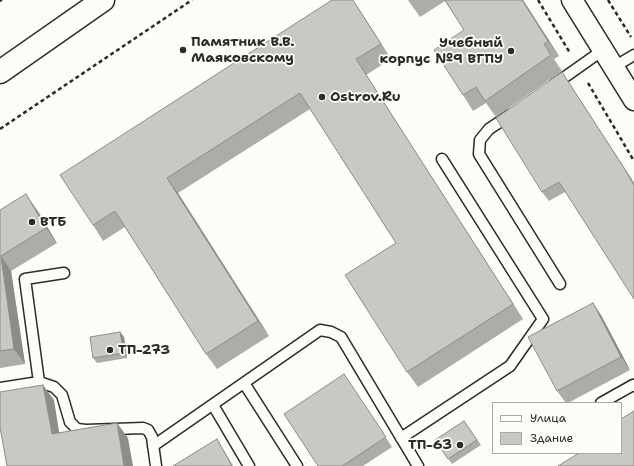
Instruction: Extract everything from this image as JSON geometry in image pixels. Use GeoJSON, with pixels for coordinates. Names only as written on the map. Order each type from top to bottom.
{"type":"FeatureCollection","features":[{"type":"Feature","properties":{"kind":"main road"},"geometry":{"type":"LineString","coordinates":[[0,72],[103,0]]}},
{"type":"Feature","properties":{"kind":"street"},"geometry":{"type":"LineString","coordinates":[[572,0],[634,100]]}},
{"type":"Feature","properties":{"kind":"lane"},"geometry":{"type":"LineString","coordinates":[[547,89],[604,50]]}},
{"type":"Feature","properties":{"kind":"lane"},"geometry":{"type":"LineString","coordinates":[[614,67],[634,55]]}},
{"type":"Feature","properties":{"kind":"lane"},"geometry":{"type":"LineString","coordinates":[[515,112],[490,129],[480,140],[479,154],[560,284]]}},
{"type":"Feature","properties":{"kind":"lane"},"geometry":{"type":"LineString","coordinates":[[401,438],[510,366],[543,319],[442,159]]}},
{"type":"Feature","properties":{"kind":"lane"},"geometry":{"type":"LineString","coordinates":[[39,382],[26,279],[64,273]]}},
{"type":"Feature","properties":{"kind":"lane"},"geometry":{"type":"LineString","coordinates":[[153,446],[320,330],[331,332],[341,337],[418,466]]}},
{"type":"Feature","properties":{"kind":"lane"},"geometry":{"type":"LineString","coordinates":[[0,388],[39,382],[54,387],[62,394],[70,422],[76,428],[86,430],[144,428],[148,430],[152,437],[156,466]]}},
{"type":"Feature","properties":{"kind":"lane"},"geometry":{"type":"LineString","coordinates":[[244,383],[297,466]]}},
{"type":"Feature","properties":{"kind":"lane"},"geometry":{"type":"LineString","coordinates":[[604,402],[634,385]]}},
{"type":"Feature","properties":{"kind":"lane"},"geometry":{"type":"LineString","coordinates":[[213,405],[249,466]]}},
{"type":"Feature","properties":{"kind":"path"},"geometry":{"type":"LineString","coordinates":[[0,129],[192,0]]}},
{"type":"Feature","properties":{"kind":"path"},"geometry":{"type":"LineString","coordinates":[[608,0],[634,43]]}},
{"type":"Feature","properties":{"kind":"building"},"geometry":{"type":"Polygon","coordinates":[[[332,0],[353,0],[381,44],[356,59],[513,304],[407,372],[345,275],[396,243],[300,93],[167,178],[258,321],[206,354],[115,211],[93,225],[60,175],[332,0]]]}},
{"type":"Feature","properties":{"kind":"building","name":"Учебный корпус №9 ВГПУ"},"geometry":{"type":"Polygon","coordinates":[[[445,0],[522,0],[548,41],[544,44],[551,55],[485,101],[476,87],[463,95],[434,50],[464,30],[445,0]]]}},
{"type":"Feature","properties":{"kind":"building"},"geometry":{"type":"Polygon","coordinates":[[[562,72],[634,185],[634,299],[559,182],[542,192],[496,118],[562,72]]]}},
{"type":"Feature","properties":{"kind":"building"},"geometry":{"type":"Polygon","coordinates":[[[26,194],[46,228],[1,256],[14,349],[0,351],[0,210],[26,194]]]}},
{"type":"Feature","properties":{"kind":"building"},"geometry":{"type":"Polygon","coordinates":[[[593,303],[621,357],[557,391],[528,337],[593,303]]]}},
{"type":"Feature","properties":{"kind":"building","name":"ТП-273"},"geometry":{"type":"Polygon","coordinates":[[[120,332],[124,353],[93,358],[90,337],[120,332]]]}},
{"type":"Feature","properties":{"kind":"building"},"geometry":{"type":"Polygon","coordinates":[[[344,374],[386,437],[342,466],[318,466],[284,414],[344,374]]]}},
{"type":"Feature","properties":{"kind":"building"},"geometry":{"type":"Polygon","coordinates":[[[43,385],[52,434],[117,423],[124,466],[7,466],[0,427],[0,392],[43,385]]]}},
{"type":"Feature","properties":{"kind":"building"},"geometry":{"type":"Polygon","coordinates":[[[634,411],[634,466],[558,466],[577,454],[622,454],[622,418],[634,411]]]}},
{"type":"Feature","properties":{"kind":"building","name":"ТП-63"},"geometry":{"type":"Polygon","coordinates":[[[464,421],[477,440],[448,459],[435,440],[464,421]]]}},
{"type":"Feature","properties":{"kind":"building"},"geometry":{"type":"Polygon","coordinates":[[[217,439],[232,466],[173,466],[217,439]]]}},
{"type":"Feature","properties":{"kind":"place","name":"Памятник В.В. Маяковскому"},"geometry":{"type":"Point","coordinates":[183,50]}},
{"type":"Feature","properties":{"kind":"place","name":"Учебный корпус №9 ВГПУ"},"geometry":{"type":"Point","coordinates":[511,51]}},
{"type":"Feature","properties":{"kind":"place","name":"Ostrov.Ru"},"geometry":{"type":"Point","coordinates":[322,97]}},
{"type":"Feature","properties":{"kind":"place","name":"ВТБ"},"geometry":{"type":"Point","coordinates":[32,222]}},
{"type":"Feature","properties":{"kind":"place","name":"ТП-273"},"geometry":{"type":"Point","coordinates":[110,350]}},
{"type":"Feature","properties":{"kind":"place","name":"ТП-63"},"geometry":{"type":"Point","coordinates":[460,445]}}]}
